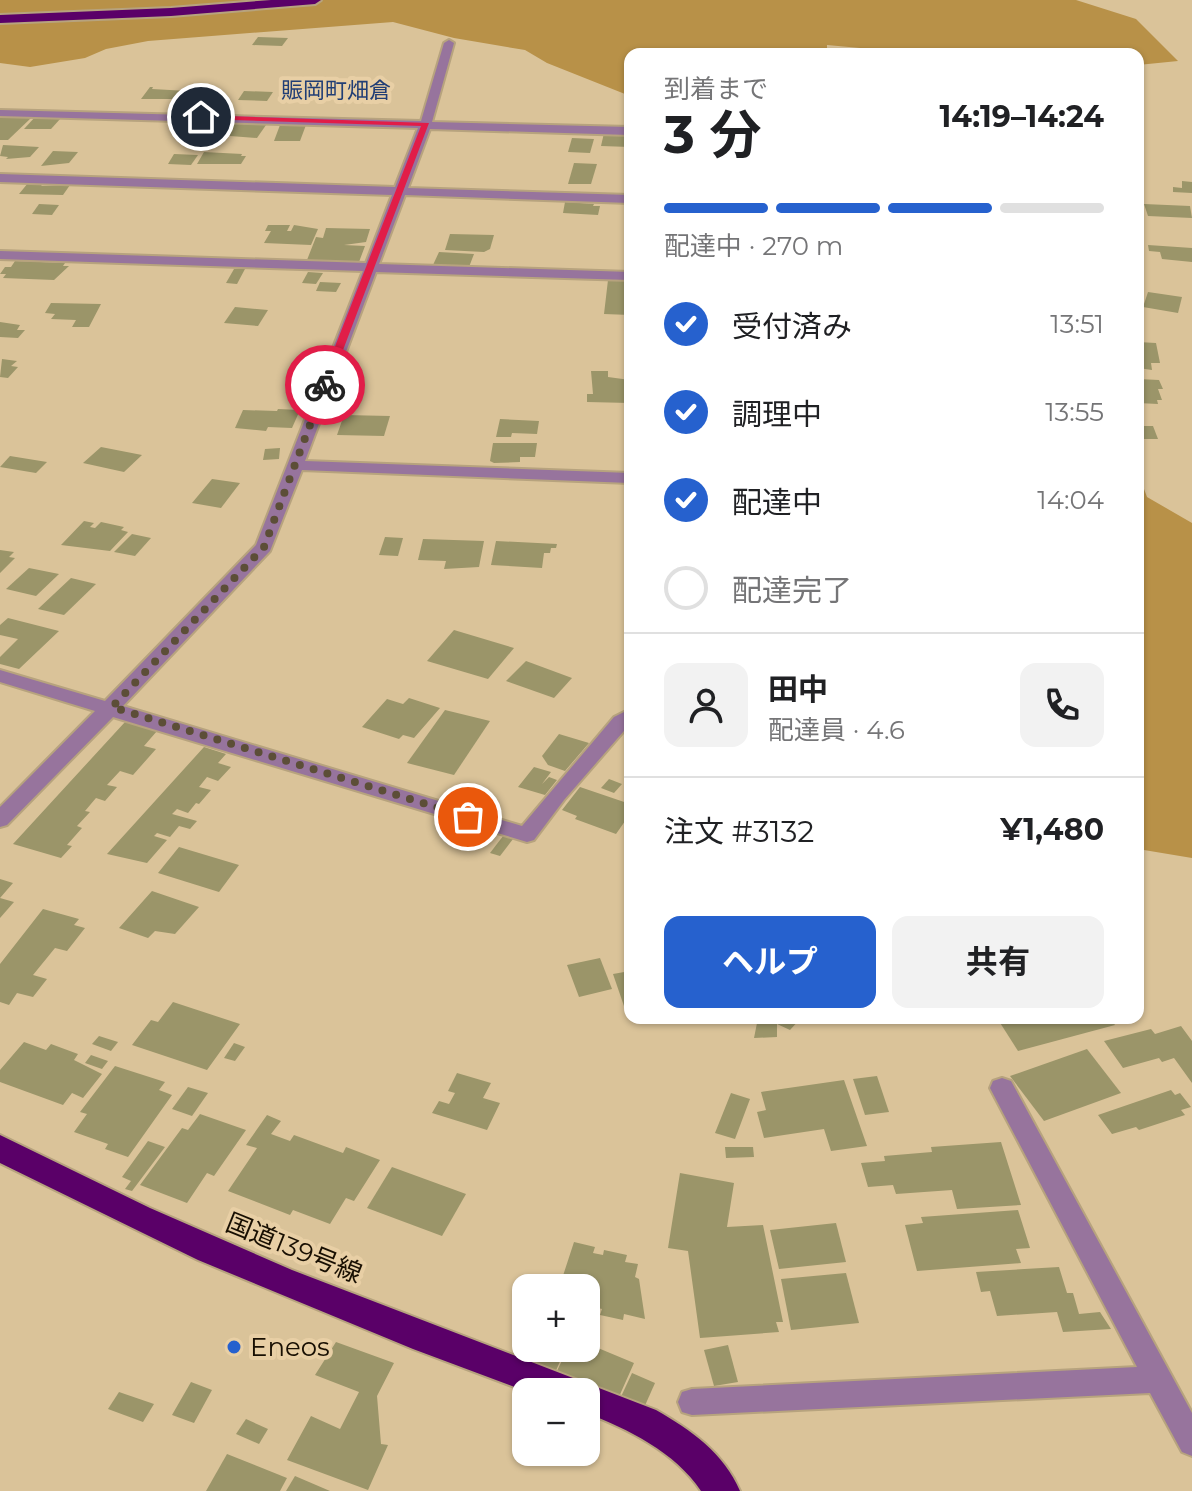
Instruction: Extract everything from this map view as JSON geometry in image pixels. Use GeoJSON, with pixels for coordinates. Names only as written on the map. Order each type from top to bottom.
{"type":"FeatureCollection","features":[{"type":"Feature","properties":{"kind":"highway"},"geometry":{"type":"LineString","coordinates":[[0,19],[171,12],[315,0]]}},
{"type":"Feature","properties":{"kind":"highway","name":"国道139号線"},"geometry":{"type":"LineString","coordinates":[[0,1148],[189,1242],[321,1297],[534,1378]]}},
{"type":"Feature","properties":{"kind":"highway"},"geometry":{"type":"LineString","coordinates":[[600,1403],[683,1445],[722,1491]]}},
{"type":"Feature","properties":{"kind":"street"},"geometry":{"type":"LineString","coordinates":[[0,820],[264,547],[426,123],[449,43]]}},
{"type":"Feature","properties":{"kind":"street"},"geometry":{"type":"LineString","coordinates":[[0,113],[624,131]]}},
{"type":"Feature","properties":{"kind":"street"},"geometry":{"type":"LineString","coordinates":[[0,178],[624,199]]}},
{"type":"Feature","properties":{"kind":"street"},"geometry":{"type":"LineString","coordinates":[[0,255],[624,276]]}},
{"type":"Feature","properties":{"kind":"street"},"geometry":{"type":"LineString","coordinates":[[295,465],[624,478]]}},
{"type":"Feature","properties":{"kind":"street"},"geometry":{"type":"LineString","coordinates":[[0,676],[69,698],[112,707],[527,835],[557,795],[624,719]]}},
{"type":"Feature","properties":{"kind":"street"},"geometry":{"type":"LineString","coordinates":[[1002,1088],[1192,1442]]}},
{"type":"Feature","properties":{"kind":"street"},"geometry":{"type":"LineString","coordinates":[[692,1402],[1157,1379]]}},
{"type":"Feature","properties":{"kind":"shaded area"},"geometry":{"type":"Polygon","coordinates":[[[0,0],[1076,0],[1136,19],[1178,61],[1144,64],[1144,48],[860,48],[827,45],[827,48],[624,48],[624,94],[547,63],[525,50],[454,38],[393,22],[148,41],[106,49],[85,58],[30,67],[0,63],[0,0]]]}},
{"type":"Feature","properties":{"kind":"shaded area"},"geometry":{"type":"Polygon","coordinates":[[[1144,489],[1147,497],[1192,523],[1192,858],[1144,850],[1144,489]]]}},
{"type":"Feature","properties":{"kind":"building"},"geometry":{"type":"Polygon","coordinates":[[[258,37],[288,38],[282,46],[252,45],[258,37]]]}},
{"type":"Feature","properties":{"kind":"building"},"geometry":{"type":"Polygon","coordinates":[[[150,87],[188,91],[183,99],[141,99],[150,87]]]}},
{"type":"Feature","properties":{"kind":"building"},"geometry":{"type":"Polygon","coordinates":[[[244,91],[273,92],[267,101],[238,100],[244,91]]]}},
{"type":"Feature","properties":{"kind":"building"},"geometry":{"type":"Polygon","coordinates":[[[36,116],[61,118],[51,129],[24,129],[36,116]]]}},
{"type":"Feature","properties":{"kind":"building"},"geometry":{"type":"Polygon","coordinates":[[[0,117],[31,118],[8,140],[0,140],[0,117]]]}},
{"type":"Feature","properties":{"kind":"building"},"geometry":{"type":"Polygon","coordinates":[[[182,121],[215,122],[209,134],[170,131],[174,124],[182,121]]]}},
{"type":"Feature","properties":{"kind":"building"},"geometry":{"type":"Polygon","coordinates":[[[226,123],[266,125],[257,138],[217,135],[226,123]]]}},
{"type":"Feature","properties":{"kind":"building"},"geometry":{"type":"Polygon","coordinates":[[[280,125],[306,125],[300,141],[274,141],[280,125]]]}},
{"type":"Feature","properties":{"kind":"building"},"geometry":{"type":"Polygon","coordinates":[[[604,133],[624,134],[624,147],[601,146],[604,133]]]}},
{"type":"Feature","properties":{"kind":"building"},"geometry":{"type":"Polygon","coordinates":[[[572,138],[594,139],[590,153],[568,152],[572,138]]]}},
{"type":"Feature","properties":{"kind":"building"},"geometry":{"type":"Polygon","coordinates":[[[3,145],[39,147],[30,157],[6,159],[8,157],[0,156],[3,145]]]}},
{"type":"Feature","properties":{"kind":"building"},"geometry":{"type":"Polygon","coordinates":[[[53,151],[78,152],[69,163],[41,166],[53,151]]]}},
{"type":"Feature","properties":{"kind":"building"},"geometry":{"type":"Polygon","coordinates":[[[204,152],[246,156],[241,164],[197,164],[204,152]]]}},
{"type":"Feature","properties":{"kind":"building"},"geometry":{"type":"Polygon","coordinates":[[[174,154],[198,155],[191,165],[168,164],[174,154]]]}},
{"type":"Feature","properties":{"kind":"building"},"geometry":{"type":"Polygon","coordinates":[[[574,163],[597,164],[591,184],[568,184],[574,163]]]}},
{"type":"Feature","properties":{"kind":"building"},"geometry":{"type":"Polygon","coordinates":[[[1182,181],[1192,182],[1192,193],[1173,192],[1173,187],[1182,188],[1182,181]]]}},
{"type":"Feature","properties":{"kind":"building"},"geometry":{"type":"Polygon","coordinates":[[[28,183],[70,185],[63,195],[19,194],[28,183]]]}},
{"type":"Feature","properties":{"kind":"building"},"geometry":{"type":"Polygon","coordinates":[[[565,202],[600,206],[598,215],[563,213],[565,202]]]}},
{"type":"Feature","properties":{"kind":"building"},"geometry":{"type":"Polygon","coordinates":[[[39,204],[59,205],[52,215],[32,214],[39,204]]]}},
{"type":"Feature","properties":{"kind":"building"},"geometry":{"type":"Polygon","coordinates":[[[1144,204],[1190,206],[1192,218],[1148,216],[1144,204]]]}},
{"type":"Feature","properties":{"kind":"building"},"geometry":{"type":"Polygon","coordinates":[[[268,225],[290,225],[287,231],[291,231],[294,225],[318,229],[311,245],[264,243],[271,231],[265,231],[268,225]]]}},
{"type":"Feature","properties":{"kind":"building"},"geometry":{"type":"Polygon","coordinates":[[[326,228],[370,229],[366,242],[344,245],[365,246],[359,262],[307,260],[316,237],[323,238],[326,228]]]}},
{"type":"Feature","properties":{"kind":"building"},"geometry":{"type":"Polygon","coordinates":[[[450,234],[494,235],[490,249],[484,252],[445,250],[450,234]]]}},
{"type":"Feature","properties":{"kind":"building"},"geometry":{"type":"Polygon","coordinates":[[[1148,245],[1192,248],[1192,262],[1162,259],[1160,252],[1149,251],[1148,245]]]}},
{"type":"Feature","properties":{"kind":"building"},"geometry":{"type":"Polygon","coordinates":[[[439,252],[474,254],[469,267],[433,265],[439,252]]]}},
{"type":"Feature","properties":{"kind":"building"},"geometry":{"type":"Polygon","coordinates":[[[15,261],[65,263],[63,266],[69,266],[54,280],[3,278],[6,274],[0,274],[15,261]]]}},
{"type":"Feature","properties":{"kind":"building"},"geometry":{"type":"Polygon","coordinates":[[[234,269],[245,269],[237,284],[226,283],[234,269]]]}},
{"type":"Feature","properties":{"kind":"building"},"geometry":{"type":"Polygon","coordinates":[[[308,272],[323,273],[316,284],[302,283],[308,272]]]}},
{"type":"Feature","properties":{"kind":"building"},"geometry":{"type":"Polygon","coordinates":[[[608,280],[624,281],[624,315],[604,314],[608,280]]]}},
{"type":"Feature","properties":{"kind":"building"},"geometry":{"type":"Polygon","coordinates":[[[320,282],[341,283],[336,292],[316,291],[320,282]]]}},
{"type":"Feature","properties":{"kind":"building"},"geometry":{"type":"Polygon","coordinates":[[[1148,292],[1182,297],[1178,313],[1144,307],[1148,292]]]}},
{"type":"Feature","properties":{"kind":"building"},"geometry":{"type":"Polygon","coordinates":[[[51,303],[101,304],[89,327],[72,327],[76,320],[51,319],[55,314],[45,313],[51,303]]]}},
{"type":"Feature","properties":{"kind":"building"},"geometry":{"type":"Polygon","coordinates":[[[235,307],[268,310],[258,326],[224,323],[235,307]]]}},
{"type":"Feature","properties":{"kind":"building"},"geometry":{"type":"Polygon","coordinates":[[[0,322],[20,325],[17,330],[25,330],[18,338],[0,337],[0,322]]]}},
{"type":"Feature","properties":{"kind":"building"},"geometry":{"type":"Polygon","coordinates":[[[1144,342],[1156,343],[1160,363],[1151,363],[1152,370],[1144,369],[1144,342]]]}},
{"type":"Feature","properties":{"kind":"building"},"geometry":{"type":"Polygon","coordinates":[[[2,359],[17,361],[11,366],[18,367],[8,378],[0,377],[2,359]]]}},
{"type":"Feature","properties":{"kind":"building"},"geometry":{"type":"Polygon","coordinates":[[[591,371],[608,371],[608,377],[624,379],[624,403],[587,402],[587,394],[593,394],[591,371]]]}},
{"type":"Feature","properties":{"kind":"building"},"geometry":{"type":"Polygon","coordinates":[[[1144,379],[1159,380],[1163,389],[1158,389],[1162,400],[1157,400],[1158,404],[1144,403],[1144,379]]]}},
{"type":"Feature","properties":{"kind":"building"},"geometry":{"type":"Polygon","coordinates":[[[243,410],[300,410],[292,428],[268,427],[266,431],[235,428],[243,410]]]}},
{"type":"Feature","properties":{"kind":"building"},"geometry":{"type":"Polygon","coordinates":[[[344,415],[390,416],[384,436],[337,435],[344,415]]]}},
{"type":"Feature","properties":{"kind":"building"},"geometry":{"type":"Polygon","coordinates":[[[500,419],[539,421],[537,434],[512,433],[511,437],[496,437],[500,419]]]}},
{"type":"Feature","properties":{"kind":"building"},"geometry":{"type":"Polygon","coordinates":[[[1144,426],[1153,426],[1158,439],[1144,439],[1144,426]]]}},
{"type":"Feature","properties":{"kind":"building"},"geometry":{"type":"Polygon","coordinates":[[[493,443],[537,443],[535,457],[520,457],[520,462],[494,463],[490,461],[493,443]]]}},
{"type":"Feature","properties":{"kind":"building"},"geometry":{"type":"Polygon","coordinates":[[[101,447],[142,455],[124,472],[83,463],[101,447]]]}},
{"type":"Feature","properties":{"kind":"building"},"geometry":{"type":"Polygon","coordinates":[[[280,448],[279,459],[263,460],[265,449],[280,448]]]}},
{"type":"Feature","properties":{"kind":"building"},"geometry":{"type":"Polygon","coordinates":[[[10,456],[47,462],[36,473],[0,467],[10,456]]]}},
{"type":"Feature","properties":{"kind":"building"},"geometry":{"type":"Polygon","coordinates":[[[212,479],[240,483],[221,508],[192,503],[212,479]]]}},
{"type":"Feature","properties":{"kind":"building"},"geometry":{"type":"Polygon","coordinates":[[[84,521],[94,523],[90,527],[95,528],[101,522],[124,527],[121,530],[128,532],[110,551],[61,545],[84,521]]]}},
{"type":"Feature","properties":{"kind":"building"},"geometry":{"type":"Polygon","coordinates":[[[132,534],[151,538],[135,556],[114,552],[132,534]]]}},
{"type":"Feature","properties":{"kind":"building"},"geometry":{"type":"Polygon","coordinates":[[[385,537],[403,538],[398,556],[379,555],[385,537]]]}},
{"type":"Feature","properties":{"kind":"building"},"geometry":{"type":"Polygon","coordinates":[[[423,539],[484,541],[479,567],[444,569],[446,561],[418,560],[423,539]]]}},
{"type":"Feature","properties":{"kind":"building"},"geometry":{"type":"Polygon","coordinates":[[[496,541],[557,544],[550,553],[544,553],[542,568],[491,565],[496,541]]]}},
{"type":"Feature","properties":{"kind":"building"},"geometry":{"type":"Polygon","coordinates":[[[0,550],[14,552],[9,557],[15,558],[0,573],[0,550]]]}},
{"type":"Feature","properties":{"kind":"building"},"geometry":{"type":"Polygon","coordinates":[[[29,568],[59,574],[36,596],[6,589],[29,568]]]}},
{"type":"Feature","properties":{"kind":"building"},"geometry":{"type":"Polygon","coordinates":[[[71,578],[96,584],[64,615],[38,609],[71,578]]]}},
{"type":"Feature","properties":{"kind":"building"},"geometry":{"type":"Polygon","coordinates":[[[8,618],[59,631],[19,669],[0,664],[0,657],[18,639],[0,635],[0,625],[8,618]]]}},
{"type":"Feature","properties":{"kind":"building"},"geometry":{"type":"Polygon","coordinates":[[[454,630],[514,648],[488,679],[427,661],[454,630]]]}},
{"type":"Feature","properties":{"kind":"building"},"geometry":{"type":"Polygon","coordinates":[[[526,661],[572,678],[554,698],[506,681],[526,661]]]}},
{"type":"Feature","properties":{"kind":"building"},"geometry":{"type":"Polygon","coordinates":[[[409,698],[440,708],[414,738],[403,735],[399,739],[362,727],[387,699],[403,704],[409,698]]]}},
{"type":"Feature","properties":{"kind":"building"},"geometry":{"type":"Polygon","coordinates":[[[445,710],[490,721],[454,775],[407,763],[445,710]]]}},
{"type":"Feature","properties":{"kind":"building"},"geometry":{"type":"Polygon","coordinates":[[[125,722],[157,731],[144,746],[156,749],[133,775],[120,771],[107,785],[117,787],[105,801],[96,798],[85,811],[90,812],[77,826],[82,828],[67,845],[72,846],[61,858],[13,844],[125,722]]]}},
{"type":"Feature","properties":{"kind":"building"},"geometry":{"type":"Polygon","coordinates":[[[559,734],[589,743],[565,771],[548,765],[542,756],[559,734]]]}},
{"type":"Feature","properties":{"kind":"building"},"geometry":{"type":"Polygon","coordinates":[[[204,747],[226,754],[218,763],[231,767],[218,781],[207,777],[199,787],[211,790],[188,813],[177,809],[172,814],[197,821],[190,829],[179,826],[170,837],[157,833],[154,836],[167,840],[147,863],[107,854],[204,747]]]}},
{"type":"Feature","properties":{"kind":"building"},"geometry":{"type":"Polygon","coordinates":[[[534,767],[551,772],[542,784],[549,777],[557,780],[545,795],[518,787],[534,767]]]}},
{"type":"Feature","properties":{"kind":"building"},"geometry":{"type":"Polygon","coordinates":[[[609,779],[622,784],[614,793],[601,788],[609,779]]]}},
{"type":"Feature","properties":{"kind":"building"},"geometry":{"type":"Polygon","coordinates":[[[580,787],[624,802],[624,823],[616,834],[575,819],[577,816],[562,810],[580,787]]]}},
{"type":"Feature","properties":{"kind":"building"},"geometry":{"type":"Polygon","coordinates":[[[510,827],[520,830],[500,856],[490,853],[510,827]]]}},
{"type":"Feature","properties":{"kind":"building"},"geometry":{"type":"Polygon","coordinates":[[[179,847],[239,865],[219,892],[158,873],[179,847]]]}},
{"type":"Feature","properties":{"kind":"building"},"geometry":{"type":"Polygon","coordinates":[[[0,879],[13,883],[0,898],[0,879]]]}},
{"type":"Feature","properties":{"kind":"building"},"geometry":{"type":"Polygon","coordinates":[[[152,891],[199,907],[175,934],[155,931],[148,938],[119,928],[152,891]]]}},
{"type":"Feature","properties":{"kind":"building"},"geometry":{"type":"Polygon","coordinates":[[[0,898],[14,902],[0,918],[0,898]]]}},
{"type":"Feature","properties":{"kind":"building"},"geometry":{"type":"Polygon","coordinates":[[[43,909],[79,919],[74,925],[85,928],[67,951],[55,948],[33,975],[47,979],[33,997],[17,993],[9,1005],[0,1002],[0,964],[43,909]]]}},
{"type":"Feature","properties":{"kind":"building"},"geometry":{"type":"Polygon","coordinates":[[[600,958],[612,989],[579,997],[567,965],[600,958]]]}},
{"type":"Feature","properties":{"kind":"building"},"geometry":{"type":"Polygon","coordinates":[[[624,972],[624,1006],[613,974],[624,972]]]}},
{"type":"Feature","properties":{"kind":"building"},"geometry":{"type":"Polygon","coordinates":[[[173,1002],[240,1024],[207,1070],[132,1045],[151,1020],[158,1022],[173,1002]]]}},
{"type":"Feature","properties":{"kind":"building"},"geometry":{"type":"Polygon","coordinates":[[[757,1024],[777,1024],[777,1037],[754,1038],[757,1024]]]}},
{"type":"Feature","properties":{"kind":"building"},"geometry":{"type":"Polygon","coordinates":[[[777,1024],[796,1024],[790,1030],[777,1024]]]}},
{"type":"Feature","properties":{"kind":"building"},"geometry":{"type":"Polygon","coordinates":[[[1001,1024],[1115,1025],[1018,1051],[1001,1024]]]}},
{"type":"Feature","properties":{"kind":"building"},"geometry":{"type":"Polygon","coordinates":[[[1181,1026],[1192,1041],[1192,1083],[1174,1058],[1162,1062],[1159,1058],[1123,1068],[1104,1041],[1151,1029],[1155,1034],[1181,1026]]]}},
{"type":"Feature","properties":{"kind":"building"},"geometry":{"type":"Polygon","coordinates":[[[99,1036],[118,1042],[111,1051],[92,1044],[99,1036]]]}},
{"type":"Feature","properties":{"kind":"building"},"geometry":{"type":"Polygon","coordinates":[[[24,1042],[46,1050],[51,1044],[78,1054],[74,1060],[102,1074],[83,1098],[72,1093],[63,1105],[0,1082],[0,1070],[24,1042]]]}},
{"type":"Feature","properties":{"kind":"building"},"geometry":{"type":"Polygon","coordinates":[[[234,1043],[245,1047],[235,1061],[224,1058],[234,1043]]]}},
{"type":"Feature","properties":{"kind":"building"},"geometry":{"type":"Polygon","coordinates":[[[1087,1049],[1121,1093],[1044,1121],[1010,1076],[1087,1049]]]}},
{"type":"Feature","properties":{"kind":"building"},"geometry":{"type":"Polygon","coordinates":[[[91,1055],[108,1061],[102,1069],[85,1063],[91,1055]]]}},
{"type":"Feature","properties":{"kind":"building"},"geometry":{"type":"Polygon","coordinates":[[[115,1066],[165,1082],[159,1090],[172,1095],[128,1157],[105,1149],[108,1144],[74,1132],[87,1114],[80,1112],[115,1066]]]}},
{"type":"Feature","properties":{"kind":"building"},"geometry":{"type":"Polygon","coordinates":[[[457,1073],[491,1083],[483,1098],[500,1103],[487,1130],[432,1113],[439,1101],[449,1104],[455,1093],[448,1091],[457,1073]]]}},
{"type":"Feature","properties":{"kind":"building"},"geometry":{"type":"Polygon","coordinates":[[[877,1076],[889,1112],[865,1115],[853,1079],[877,1076]]]}},
{"type":"Feature","properties":{"kind":"building"},"geometry":{"type":"Polygon","coordinates":[[[844,1080],[867,1146],[831,1151],[824,1129],[764,1138],[757,1112],[766,1110],[761,1092],[844,1080]]]}},
{"type":"Feature","properties":{"kind":"building"},"geometry":{"type":"Polygon","coordinates":[[[188,1087],[208,1093],[192,1116],[172,1109],[188,1087]]]}},
{"type":"Feature","properties":{"kind":"building"},"geometry":{"type":"Polygon","coordinates":[[[1171,1090],[1175,1095],[1180,1093],[1191,1107],[1181,1110],[1185,1115],[1139,1130],[1136,1127],[1112,1134],[1098,1115],[1171,1090]]]}},
{"type":"Feature","properties":{"kind":"building"},"geometry":{"type":"Polygon","coordinates":[[[731,1093],[750,1099],[735,1139],[715,1133],[731,1093]]]}},
{"type":"Feature","properties":{"kind":"building"},"geometry":{"type":"Polygon","coordinates":[[[200,1114],[246,1130],[214,1176],[207,1173],[187,1203],[140,1185],[182,1128],[188,1130],[200,1114]]]}},
{"type":"Feature","properties":{"kind":"building"},"geometry":{"type":"Polygon","coordinates":[[[267,1115],[281,1121],[271,1134],[290,1141],[294,1135],[343,1153],[346,1147],[380,1160],[354,1201],[346,1198],[330,1224],[293,1210],[290,1215],[228,1191],[257,1148],[246,1145],[267,1115]]]}},
{"type":"Feature","properties":{"kind":"building"},"geometry":{"type":"Polygon","coordinates":[[[148,1141],[165,1147],[132,1191],[125,1189],[131,1181],[122,1177],[148,1141]]]}},
{"type":"Feature","properties":{"kind":"building"},"geometry":{"type":"Polygon","coordinates":[[[1001,1142],[1021,1205],[957,1209],[952,1190],[896,1194],[893,1185],[868,1187],[861,1163],[885,1161],[884,1156],[932,1152],[931,1147],[1001,1142]]]}},
{"type":"Feature","properties":{"kind":"building"},"geometry":{"type":"Polygon","coordinates":[[[725,1147],[753,1147],[754,1157],[726,1158],[725,1147]]]}},
{"type":"Feature","properties":{"kind":"building"},"geometry":{"type":"Polygon","coordinates":[[[392,1167],[466,1194],[442,1236],[367,1208],[392,1167]]]}},
{"type":"Feature","properties":{"kind":"building"},"geometry":{"type":"Polygon","coordinates":[[[680,1173],[734,1183],[727,1227],[763,1225],[783,1322],[776,1322],[779,1332],[700,1338],[688,1251],[668,1248],[680,1173]]]}},
{"type":"Feature","properties":{"kind":"building"},"geometry":{"type":"Polygon","coordinates":[[[1018,1210],[1030,1248],[1016,1249],[1021,1263],[917,1271],[905,1225],[923,1223],[921,1217],[1018,1210]]]}},
{"type":"Feature","properties":{"kind":"building"},"geometry":{"type":"Polygon","coordinates":[[[836,1223],[846,1262],[779,1269],[770,1230],[836,1223]]]}},
{"type":"Feature","properties":{"kind":"building"},"geometry":{"type":"Polygon","coordinates":[[[574,1242],[595,1247],[593,1253],[603,1255],[604,1250],[627,1255],[625,1262],[638,1264],[635,1277],[639,1279],[645,1319],[624,1314],[623,1320],[600,1315],[600,1274],[564,1274],[574,1242]]]}},
{"type":"Feature","properties":{"kind":"building"},"geometry":{"type":"Polygon","coordinates":[[[1059,1267],[1067,1293],[1073,1293],[1079,1314],[1100,1312],[1111,1329],[1063,1332],[1057,1312],[997,1316],[990,1291],[981,1292],[976,1272],[1059,1267]]]}},
{"type":"Feature","properties":{"kind":"building"},"geometry":{"type":"Polygon","coordinates":[[[846,1273],[859,1323],[791,1330],[781,1279],[846,1273]]]}},
{"type":"Feature","properties":{"kind":"building"},"geometry":{"type":"Polygon","coordinates":[[[336,1342],[394,1363],[377,1396],[381,1444],[388,1445],[368,1490],[287,1460],[311,1416],[340,1429],[359,1392],[315,1375],[336,1342]]]}},
{"type":"Feature","properties":{"kind":"building"},"geometry":{"type":"Polygon","coordinates":[[[728,1345],[738,1382],[714,1386],[704,1350],[728,1345]]]}},
{"type":"Feature","properties":{"kind":"building"},"geometry":{"type":"Polygon","coordinates":[[[600,1349],[634,1363],[618,1399],[600,1391],[600,1378],[568,1378],[556,1373],[561,1362],[600,1362],[600,1349]]]}},
{"type":"Feature","properties":{"kind":"building"},"geometry":{"type":"Polygon","coordinates":[[[523,1362],[560,1362],[554,1375],[523,1362]]]}},
{"type":"Feature","properties":{"kind":"building"},"geometry":{"type":"Polygon","coordinates":[[[632,1373],[655,1383],[643,1410],[619,1401],[632,1373]]]}},
{"type":"Feature","properties":{"kind":"building"},"geometry":{"type":"Polygon","coordinates":[[[191,1382],[212,1390],[194,1423],[172,1415],[191,1382]]]}},
{"type":"Feature","properties":{"kind":"building"},"geometry":{"type":"Polygon","coordinates":[[[119,1392],[154,1404],[143,1422],[108,1409],[119,1392]]]}},
{"type":"Feature","properties":{"kind":"building"},"geometry":{"type":"Polygon","coordinates":[[[246,1419],[268,1429],[259,1444],[236,1434],[246,1419]]]}},
{"type":"Feature","properties":{"kind":"building"},"geometry":{"type":"Polygon","coordinates":[[[227,1454],[287,1478],[280,1491],[206,1491],[227,1454]]]}},
{"type":"Feature","properties":{"kind":"building"},"geometry":{"type":"Polygon","coordinates":[[[295,1476],[330,1491],[286,1491],[295,1476]]]}},
{"type":"Feature","properties":{"kind":"way so far"},"geometry":{"type":"LineString","coordinates":[[325,385],[264,547],[112,707],[468,817]]}},
{"type":"Feature","properties":{"kind":"place","name":"Eneos"},"geometry":{"type":"Point","coordinates":[234,1347]}},
{"type":"Feature","properties":{"kind":"district","name":"賑岡町畑倉"},"geometry":{"type":"Point","coordinates":[336,90]}},
{"type":"Feature","properties":{"kind":"route"},"geometry":{"type":"LineString","coordinates":[[201,117],[426,123],[325,385]]}}]}
